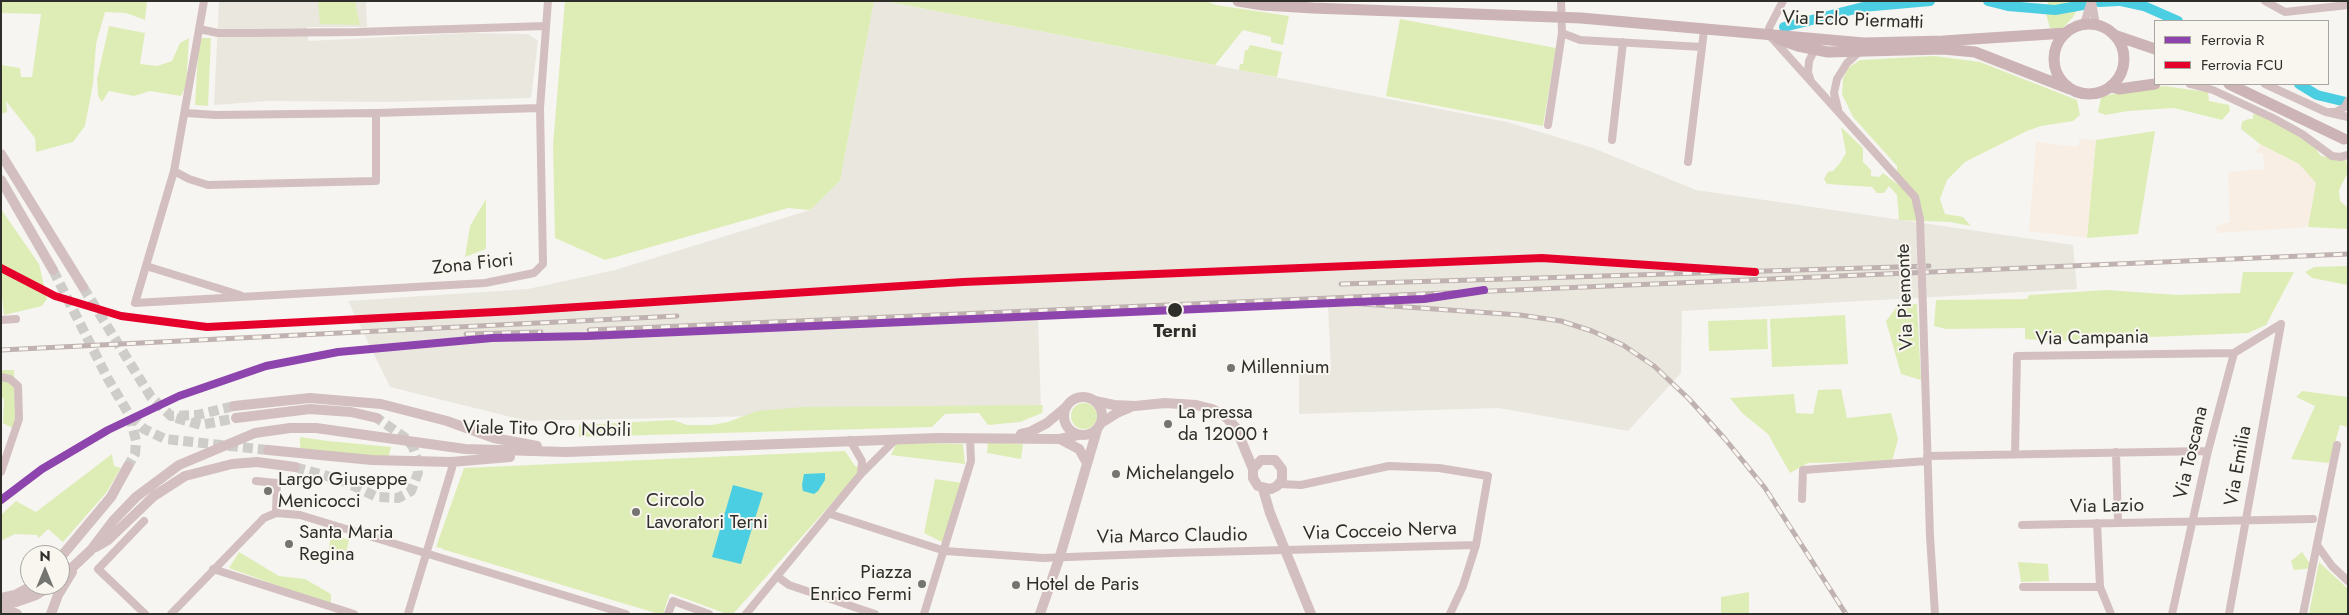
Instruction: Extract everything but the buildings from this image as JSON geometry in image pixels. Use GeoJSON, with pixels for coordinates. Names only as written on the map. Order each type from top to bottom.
{"type":"FeatureCollection","features":[{"type":"Feature","properties":{"kind":"main road"},"geometry":{"type":"LineString","coordinates":[[1238,1],[1263,5],[1313,8],[1562,16],[1770,36]]}},
{"type":"Feature","properties":{"kind":"main road"},"geometry":{"type":"LineString","coordinates":[[2084,24],[2096,25],[2114,35],[2154,49]]}},
{"type":"Feature","properties":{"kind":"main road","name":"Via Eclo Piermatti"},"geometry":{"type":"LineString","coordinates":[[1770,36],[1815,50],[2066,33],[2084,24]]}},
{"type":"Feature","properties":{"kind":"main road"},"geometry":{"type":"LineString","coordinates":[[2066,33],[2059,41],[2054,62],[2057,72],[2070,89]]}},
{"type":"Feature","properties":{"kind":"main road"},"geometry":{"type":"LineString","coordinates":[[2111,87],[2119,79],[2124,68],[2121,44],[2114,35]]}},
{"type":"Feature","properties":{"kind":"main road","name":"Via Eclo Piermatti"},"geometry":{"type":"LineString","coordinates":[[1770,36],[1861,48],[1943,49],[1974,52],[2078,92],[2093,94],[2111,87],[2120,89],[2154,84]]}},
{"type":"Feature","properties":{"kind":"main road"},"geometry":{"type":"LineString","coordinates":[[2231,85],[2344,138]]}},
{"type":"Feature","properties":{"kind":"street","name":"Zona Fiori"},"geometry":{"type":"LineString","coordinates":[[204,1],[186,113],[174,170],[135,304],[486,282],[534,273],[543,264],[540,108],[548,1]]}},
{"type":"Feature","properties":{"kind":"street"},"geometry":{"type":"LineString","coordinates":[[1548,125],[1562,33],[1561,1]]}},
{"type":"Feature","properties":{"kind":"street"},"geometry":{"type":"LineString","coordinates":[[1770,36],[1769,28],[1783,1]]}},
{"type":"Feature","properties":{"kind":"street"},"geometry":{"type":"LineString","coordinates":[[2084,24],[2091,1]]}},
{"type":"Feature","properties":{"kind":"street"},"geometry":{"type":"LineString","coordinates":[[2091,1],[2096,25]]}},
{"type":"Feature","properties":{"kind":"street"},"geometry":{"type":"LineString","coordinates":[[2266,1],[2285,12],[2348,4]]}},
{"type":"Feature","properties":{"kind":"street"},"geometry":{"type":"LineString","coordinates":[[199,29],[249,33],[545,26]]}},
{"type":"Feature","properties":{"kind":"street"},"geometry":{"type":"LineString","coordinates":[[1688,162],[1704,30]]}},
{"type":"Feature","properties":{"kind":"street"},"geometry":{"type":"LineString","coordinates":[[1562,33],[1580,40],[1702,47]]}},
{"type":"Feature","properties":{"kind":"street","name":"Via Piemonte"},"geometry":{"type":"LineString","coordinates":[[1770,36],[1915,197],[1920,219],[1927,458],[1935,614]]}},
{"type":"Feature","properties":{"kind":"street"},"geometry":{"type":"LineString","coordinates":[[1612,140],[1623,42]]}},
{"type":"Feature","properties":{"kind":"street"},"geometry":{"type":"LineString","coordinates":[[1838,111],[1834,94],[1837,79],[1847,63],[1861,48]]}},
{"type":"Feature","properties":{"kind":"street"},"geometry":{"type":"LineString","coordinates":[[1812,82],[1808,73],[1808,61],[1815,50]]}},
{"type":"Feature","properties":{"kind":"street"},"geometry":{"type":"LineString","coordinates":[[2194,85],[2213,90],[2273,118],[2302,134],[2332,156],[2348,155]]}},
{"type":"Feature","properties":{"kind":"street"},"geometry":{"type":"LineString","coordinates":[[2267,85],[2326,112],[2348,118]]}},
{"type":"Feature","properties":{"kind":"street"},"geometry":{"type":"LineString","coordinates":[[2326,112],[2336,112],[2345,107],[2348,101]]}},
{"type":"Feature","properties":{"kind":"street"},"geometry":{"type":"LineString","coordinates":[[186,113],[216,115],[376,113],[540,108]]}},
{"type":"Feature","properties":{"kind":"street"},"geometry":{"type":"LineString","coordinates":[[174,170],[189,179],[208,185],[376,181],[376,113]]}},
{"type":"Feature","properties":{"kind":"street"},"geometry":{"type":"LineString","coordinates":[[1,154],[83,288]]}},
{"type":"Feature","properties":{"kind":"street"},"geometry":{"type":"LineString","coordinates":[[1,180],[54,270]]}},
{"type":"Feature","properties":{"kind":"street","name":"Zona Fiori"},"geometry":{"type":"LineString","coordinates":[[146,266],[247,298]]}},
{"type":"Feature","properties":{"kind":"street"},"geometry":{"type":"LineString","coordinates":[[1,320],[16,319]]}},
{"type":"Feature","properties":{"kind":"street","name":"Via Emilia"},"geometry":{"type":"LineString","coordinates":[[2229,614],[2281,324],[2234,353]]}},
{"type":"Feature","properties":{"kind":"street","name":"Via Toscana"},"geometry":{"type":"LineString","coordinates":[[2172,614],[2194,522],[2208,451],[2234,353]]}},
{"type":"Feature","properties":{"kind":"street","name":"Via Campania"},"geometry":{"type":"LineString","coordinates":[[2015,453],[2017,356],[2234,353]]}},
{"type":"Feature","properties":{"kind":"street"},"geometry":{"type":"LineString","coordinates":[[1,377],[10,379],[18,386],[19,419],[1,472]]}},
{"type":"Feature","properties":{"kind":"street"},"geometry":{"type":"LineString","coordinates":[[1135,406],[1116,413],[1088,435],[1078,435],[1067,427],[1064,420],[1066,407],[1079,397],[1114,405],[1196,404],[1212,408],[1225,416],[1236,428],[1253,469],[1253,478],[1262,488],[1270,513],[1311,614]]}},
{"type":"Feature","properties":{"kind":"street"},"geometry":{"type":"LineString","coordinates":[[234,406],[310,398],[373,403],[447,421],[494,438],[566,452]]}},
{"type":"Feature","properties":{"kind":"street"},"geometry":{"type":"LineString","coordinates":[[1040,614],[1060,556],[1086,463],[1099,426],[1102,411],[1095,401]]}},
{"type":"Feature","properties":{"kind":"street","name":"Viale Tito Oro Nobili"},"geometry":{"type":"LineString","coordinates":[[1008,437],[1030,432],[1047,423],[1066,407]]}},
{"type":"Feature","properties":{"kind":"street"},"geometry":{"type":"LineString","coordinates":[[236,418],[310,409],[351,412],[377,418]]}},
{"type":"Feature","properties":{"kind":"street","name":"Viale Tito Oro Nobili"},"geometry":{"type":"LineString","coordinates":[[70,571],[91,550],[113,521],[136,497],[179,466],[255,433],[290,428],[316,428],[465,448],[566,452],[850,440],[1008,437],[1060,439],[1078,435]]}},
{"type":"Feature","properties":{"kind":"street"},"geometry":{"type":"LineString","coordinates":[[924,614],[945,551],[971,461],[970,438]]}},
{"type":"Feature","properties":{"kind":"street"},"geometry":{"type":"LineString","coordinates":[[746,614],[861,474],[896,439]]}},
{"type":"Feature","properties":{"kind":"street"},"geometry":{"type":"LineString","coordinates":[[1060,439],[1079,449],[1086,463]]}},
{"type":"Feature","properties":{"kind":"street"},"geometry":{"type":"LineString","coordinates":[[850,440],[862,461],[861,474]]}},
{"type":"Feature","properties":{"kind":"street"},"geometry":{"type":"LineString","coordinates":[[1241,442],[1255,453],[1267,459],[1275,460],[1281,466],[1283,477],[1277,486],[1270,513]]}},
{"type":"Feature","properties":{"kind":"street"},"geometry":{"type":"LineString","coordinates":[[2302,614],[2337,445]]}},
{"type":"Feature","properties":{"kind":"street"},"geometry":{"type":"LineString","coordinates":[[268,450],[372,460],[451,462],[566,452]]}},
{"type":"Feature","properties":{"kind":"street"},"geometry":{"type":"LineString","coordinates":[[1802,499],[1803,470],[1927,458],[2015,453],[2208,451]]}},
{"type":"Feature","properties":{"kind":"street"},"geometry":{"type":"LineString","coordinates":[[2116,452],[2118,523]]}},
{"type":"Feature","properties":{"kind":"street"},"geometry":{"type":"LineString","coordinates":[[1253,469],[1256,464],[1267,459]]}},
{"type":"Feature","properties":{"kind":"street"},"geometry":{"type":"LineString","coordinates":[[91,550],[108,540],[154,496],[185,476],[232,464],[257,462],[295,467]]}},
{"type":"Feature","properties":{"kind":"street"},"geometry":{"type":"LineString","coordinates":[[70,546],[111,497],[128,466]]}},
{"type":"Feature","properties":{"kind":"street"},"geometry":{"type":"LineString","coordinates":[[1262,488],[1301,485],[1389,466],[1439,468],[1488,476],[1476,546],[1463,586],[1450,614]]}},
{"type":"Feature","properties":{"kind":"street"},"geometry":{"type":"LineString","coordinates":[[408,614],[425,552],[452,468]]}},
{"type":"Feature","properties":{"kind":"street"},"geometry":{"type":"LineString","coordinates":[[256,481],[277,483],[276,513]]}},
{"type":"Feature","properties":{"kind":"street"},"geometry":{"type":"LineString","coordinates":[[171,614],[264,518],[276,513],[300,515],[626,614]]}},
{"type":"Feature","properties":{"kind":"street"},"geometry":{"type":"LineString","coordinates":[[830,514],[945,551]]}},
{"type":"Feature","properties":{"kind":"street","name":"Via Lazio"},"geometry":{"type":"LineString","coordinates":[[2022,525],[2312,519]]}},
{"type":"Feature","properties":{"kind":"street"},"geometry":{"type":"LineString","coordinates":[[144,521],[98,569],[145,614]]}},
{"type":"Feature","properties":{"kind":"street"},"geometry":{"type":"LineString","coordinates":[[2097,523],[2100,587],[2111,614]]}},
{"type":"Feature","properties":{"kind":"street"},"geometry":{"type":"LineString","coordinates":[[2317,545],[2332,566],[2348,581]]}},
{"type":"Feature","properties":{"kind":"street","name":"Via Cocceio Nerva"},"geometry":{"type":"LineString","coordinates":[[1286,551],[1476,546]]}},
{"type":"Feature","properties":{"kind":"street","name":"Via Marco Claudio"},"geometry":{"type":"LineString","coordinates":[[945,551],[1043,558],[1060,556],[1286,551]]}},
{"type":"Feature","properties":{"kind":"street","name":"Viale Tito Oro Nobili"},"geometry":{"type":"LineString","coordinates":[[51,614],[58,595],[75,567]]}},
{"type":"Feature","properties":{"kind":"street"},"geometry":{"type":"LineString","coordinates":[[213,570],[354,614]]}},
{"type":"Feature","properties":{"kind":"street"},"geometry":{"type":"LineString","coordinates":[[778,577],[789,586],[875,614]]}},
{"type":"Feature","properties":{"kind":"street"},"geometry":{"type":"LineString","coordinates":[[2023,587],[2100,587]]}},
{"type":"Feature","properties":{"kind":"street"},"geometry":{"type":"LineString","coordinates":[[1,598],[20,592]]}},
{"type":"Feature","properties":{"kind":"street"},"geometry":{"type":"LineString","coordinates":[[1,604],[16,602],[36,595]]}},
{"type":"Feature","properties":{"kind":"street"},"geometry":{"type":"LineString","coordinates":[[668,614],[673,601],[710,614]]}},
{"type":"Feature","properties":{"kind":"street"},"geometry":{"type":"LineString","coordinates":[[1,608],[17,614]]}},
{"type":"Feature","properties":{"kind":"shaded area"},"geometry":{"type":"Polygon","coordinates":[[[219,1],[366,1],[367,27],[307,27],[308,41],[467,33],[528,34],[538,41],[531,98],[389,102],[268,101],[214,105],[219,1]]]}},
{"type":"Feature","properties":{"kind":"shaded area"},"geometry":{"type":"Polygon","coordinates":[[[874,1],[884,1],[1507,122],[1593,148],[1696,190],[2073,245],[2077,289],[1682,311],[1681,373],[1628,431],[1499,408],[1299,414],[1299,371],[1331,370],[1328,306],[1038,317],[1041,410],[527,421],[390,387],[348,301],[528,289],[615,270],[810,210],[840,181],[874,1]]]}},
{"type":"Feature","properties":{"kind":"shaded area"},"geometry":{"type":"Polygon","coordinates":[[[2080,139],[2096,140],[2087,238],[2029,231],[2036,142],[2078,147],[2080,139]]]}},
{"type":"Feature","properties":{"kind":"shaded area"},"geometry":{"type":"Polygon","coordinates":[[[2260,144],[2299,164],[2317,183],[2308,227],[2217,233],[2216,226],[2230,222],[2228,172],[2264,169],[2263,153],[2255,153],[2260,144]]]}},
{"type":"Feature","properties":{"kind":"green space"},"geometry":{"type":"Polygon","coordinates":[[[1,1],[147,1],[145,20],[126,13],[105,12],[96,44],[93,84],[85,126],[73,142],[36,152],[35,138],[6,101],[7,112],[1,114],[1,65],[20,68],[21,77],[32,77],[41,14],[1,13],[1,1]]]}},
{"type":"Feature","properties":{"kind":"green space"},"geometry":{"type":"Polygon","coordinates":[[[318,1],[355,1],[360,25],[320,24],[318,1]]]}},
{"type":"Feature","properties":{"kind":"green space"},"geometry":{"type":"Polygon","coordinates":[[[565,1],[874,1],[840,181],[810,210],[788,208],[605,260],[555,238],[553,145],[565,1]]]}},
{"type":"Feature","properties":{"kind":"green space"},"geometry":{"type":"Polygon","coordinates":[[[884,1],[1206,1],[1216,5],[1289,16],[1283,45],[1271,42],[1271,37],[1243,30],[1215,65],[884,1]]]}},
{"type":"Feature","properties":{"kind":"green space"},"geometry":{"type":"Polygon","coordinates":[[[2048,1],[2079,1],[2080,4],[2073,17],[2062,29],[2050,28],[2046,14],[2048,1]]]}},
{"type":"Feature","properties":{"kind":"green space"},"geometry":{"type":"Polygon","coordinates":[[[1400,19],[1556,48],[1543,126],[1386,96],[1400,19]]]}},
{"type":"Feature","properties":{"kind":"green space"},"geometry":{"type":"Polygon","coordinates":[[[109,26],[145,33],[140,64],[157,66],[172,61],[180,43],[189,38],[186,86],[181,96],[150,91],[134,96],[109,91],[102,102],[98,96],[97,79],[109,26]]]}},
{"type":"Feature","properties":{"kind":"green space"},"geometry":{"type":"Polygon","coordinates":[[[199,38],[211,38],[208,106],[195,105],[199,38]]]}},
{"type":"Feature","properties":{"kind":"green space"},"geometry":{"type":"Polygon","coordinates":[[[1250,45],[1282,52],[1277,77],[1239,70],[1240,64],[1243,64],[1245,50],[1248,50],[1250,45]]]}},
{"type":"Feature","properties":{"kind":"green space"},"geometry":{"type":"Polygon","coordinates":[[[1934,56],[1980,62],[2077,100],[2080,115],[2073,121],[2041,126],[2027,131],[1965,162],[1947,180],[1940,199],[1945,214],[1963,217],[1971,226],[1950,222],[1899,220],[1897,195],[1889,186],[1884,193],[1877,193],[1872,187],[1827,184],[1824,179],[1828,172],[1833,171],[1840,163],[1846,153],[1841,127],[1863,148],[1863,162],[1871,170],[1871,176],[1879,177],[1883,173],[1897,184],[1897,166],[1853,117],[1842,94],[1843,79],[1848,68],[1860,60],[1934,56]]]}},
{"type":"Feature","properties":{"kind":"green space"},"geometry":{"type":"Polygon","coordinates":[[[2164,86],[2208,92],[2209,101],[2229,105],[2230,111],[2222,120],[2174,108],[2128,111],[2105,115],[2098,112],[2101,98],[2108,95],[2164,86]]]}},
{"type":"Feature","properties":{"kind":"green space"},"geometry":{"type":"Polygon","coordinates":[[[2253,114],[2260,115],[2291,131],[2315,148],[2321,156],[2346,160],[2348,172],[2339,190],[2340,201],[2348,208],[2348,229],[2308,227],[2316,183],[2299,164],[2260,144],[2241,129],[2242,122],[2253,119],[2253,114]]]}},
{"type":"Feature","properties":{"kind":"green space"},"geometry":{"type":"Polygon","coordinates":[[[2155,131],[2138,234],[2087,238],[2096,140],[2155,131]]]}},
{"type":"Feature","properties":{"kind":"green space"},"geometry":{"type":"Polygon","coordinates":[[[486,199],[486,249],[465,257],[470,226],[486,199]]]}},
{"type":"Feature","properties":{"kind":"green space"},"geometry":{"type":"Polygon","coordinates":[[[1,209],[39,264],[47,299],[42,306],[4,315],[1,287],[1,209]]]}},
{"type":"Feature","properties":{"kind":"green space"},"geometry":{"type":"Polygon","coordinates":[[[2348,266],[2348,285],[2312,278],[2305,272],[2314,267],[2348,266]]]}},
{"type":"Feature","properties":{"kind":"green space"},"geometry":{"type":"Polygon","coordinates":[[[2243,272],[2294,272],[2266,325],[2248,333],[2054,341],[2025,339],[2025,328],[1946,329],[1934,326],[1936,300],[2027,299],[2029,295],[2106,290],[2177,295],[2240,293],[2243,272]]]}},
{"type":"Feature","properties":{"kind":"green space"},"geometry":{"type":"Polygon","coordinates":[[[1899,304],[1917,304],[1921,380],[1901,374],[1886,321],[1899,304]]]}},
{"type":"Feature","properties":{"kind":"green space"},"geometry":{"type":"Polygon","coordinates":[[[1845,315],[1848,364],[1772,367],[1770,319],[1845,315]]]}},
{"type":"Feature","properties":{"kind":"green space"},"geometry":{"type":"Polygon","coordinates":[[[1767,319],[1768,349],[1709,351],[1708,321],[1767,319]]]}},
{"type":"Feature","properties":{"kind":"green space"},"geometry":{"type":"Polygon","coordinates":[[[1,370],[14,370],[16,430],[3,423],[4,400],[1,395],[1,370]]]}},
{"type":"Feature","properties":{"kind":"green space"},"geometry":{"type":"Polygon","coordinates":[[[1841,389],[1847,418],[1891,413],[1898,439],[1892,461],[1808,463],[1790,473],[1768,434],[1742,413],[1730,398],[1794,394],[1796,413],[1813,414],[1818,390],[1841,389]]]}},
{"type":"Feature","properties":{"kind":"green space"},"geometry":{"type":"Polygon","coordinates":[[[2302,391],[2348,397],[2348,427],[2340,425],[2329,463],[2291,459],[2315,406],[2296,397],[2302,391]]]}},
{"type":"Feature","properties":{"kind":"green space"},"geometry":{"type":"Polygon","coordinates":[[[1084,403],[1093,407],[1097,416],[1093,425],[1084,429],[1075,425],[1071,416],[1075,407],[1084,403]]]}},
{"type":"Feature","properties":{"kind":"green space"},"geometry":{"type":"Polygon","coordinates":[[[1043,405],[1042,413],[1020,422],[988,425],[979,413],[945,414],[932,427],[579,437],[579,425],[673,420],[687,425],[712,425],[728,422],[757,411],[803,407],[1043,405]]]}},
{"type":"Feature","properties":{"kind":"green space"},"geometry":{"type":"Polygon","coordinates":[[[300,437],[391,447],[388,459],[300,449],[300,437]]]}},
{"type":"Feature","properties":{"kind":"green space"},"geometry":{"type":"Polygon","coordinates":[[[897,442],[963,444],[965,464],[891,455],[897,442]]]}},
{"type":"Feature","properties":{"kind":"green space"},"geometry":{"type":"Polygon","coordinates":[[[988,442],[1023,444],[1021,459],[987,453],[988,442]]]}},
{"type":"Feature","properties":{"kind":"green space","name":"Circolo Lavoratori Terni"},"geometry":{"type":"Polygon","coordinates":[[[845,451],[855,466],[863,468],[733,614],[727,614],[670,593],[663,614],[659,614],[442,549],[442,546],[441,548],[436,547],[464,468],[845,451]]]}},
{"type":"Feature","properties":{"kind":"green space"},"geometry":{"type":"Polygon","coordinates":[[[112,454],[114,466],[121,468],[106,493],[63,542],[48,529],[39,538],[37,535],[15,534],[1,541],[1,515],[16,501],[36,512],[112,454]]]}},
{"type":"Feature","properties":{"kind":"green space"},"geometry":{"type":"Polygon","coordinates":[[[935,479],[963,483],[948,545],[924,533],[935,479]]]}},
{"type":"Feature","properties":{"kind":"green space"},"geometry":{"type":"Polygon","coordinates":[[[331,533],[349,540],[344,561],[328,556],[331,533]]]}},
{"type":"Feature","properties":{"kind":"green space"},"geometry":{"type":"Polygon","coordinates":[[[239,552],[279,576],[305,579],[331,594],[331,605],[229,568],[239,552]]]}},
{"type":"Feature","properties":{"kind":"green space"},"geometry":{"type":"Polygon","coordinates":[[[2302,552],[2313,568],[2294,570],[2291,561],[2302,552]]]}},
{"type":"Feature","properties":{"kind":"green space"},"geometry":{"type":"Polygon","coordinates":[[[2018,562],[2048,564],[2049,581],[2021,582],[2018,562]]]}},
{"type":"Feature","properties":{"kind":"green space"},"geometry":{"type":"Polygon","coordinates":[[[2319,562],[2348,589],[2348,614],[2309,614],[2319,562]]]}},
{"type":"Feature","properties":{"kind":"green space"},"geometry":{"type":"Polygon","coordinates":[[[1749,592],[1749,614],[1721,614],[1721,597],[1749,592]]]}},
{"type":"Feature","properties":{"kind":"water"},"geometry":{"type":"Polygon","coordinates":[[[825,473],[825,480],[818,491],[814,494],[803,491],[804,474],[825,473]]]}},
{"type":"Feature","properties":{"kind":"water"},"geometry":{"type":"Polygon","coordinates":[[[733,485],[763,493],[741,564],[712,557],[733,485]]]}},
{"type":"Feature","properties":{"kind":"waterway"},"geometry":{"type":"LineString","coordinates":[[1784,27],[1863,7],[1930,1]]}},
{"type":"Feature","properties":{"kind":"waterway"},"geometry":{"type":"LineString","coordinates":[[1988,1],[2008,6],[2055,10],[2083,5]]}},
{"type":"Feature","properties":{"kind":"waterway"},"geometry":{"type":"LineString","coordinates":[[2099,2],[2119,1]]}},
{"type":"Feature","properties":{"kind":"waterway"},"geometry":{"type":"LineString","coordinates":[[2121,1],[2144,6],[2176,20]]}},
{"type":"Feature","properties":{"kind":"waterway"},"geometry":{"type":"LineString","coordinates":[[2301,85],[2317,95],[2346,102]]}},
{"type":"Feature","properties":{"kind":"tunnel"},"geometry":{"type":"LineString","coordinates":[[53,270],[108,379],[130,416],[136,441],[135,454],[128,466]]}},
{"type":"Feature","properties":{"kind":"tunnel"},"geometry":{"type":"LineString","coordinates":[[83,287],[151,397],[171,416],[197,415],[234,406]]}},
{"type":"Feature","properties":{"kind":"tunnel"},"geometry":{"type":"LineString","coordinates":[[131,416],[144,429],[165,439],[268,450]]}},
{"type":"Feature","properties":{"kind":"tunnel"},"geometry":{"type":"LineString","coordinates":[[176,418],[201,425],[236,418]]}},
{"type":"Feature","properties":{"kind":"tunnel"},"geometry":{"type":"LineString","coordinates":[[295,467],[341,480],[377,497],[398,498],[411,491],[418,473],[413,447],[407,439],[377,418]]}},
{"type":"Feature","properties":{"kind":"railway"},"geometry":{"type":"LineString","coordinates":[[589,330],[2348,254]]}},
{"type":"Feature","properties":{"kind":"railway"},"geometry":{"type":"LineString","coordinates":[[1341,284],[1929,266]]}},
{"type":"Feature","properties":{"kind":"railway"},"geometry":{"type":"LineString","coordinates":[[1349,303],[1520,315],[1561,321],[1592,331],[1623,345],[1654,366],[1689,399],[1725,439],[1765,488],[1846,614]]}},
{"type":"Feature","properties":{"kind":"railway"},"geometry":{"type":"LineString","coordinates":[[1,350],[677,316]]}},
{"type":"Feature","properties":{"kind":"railway"},"geometry":{"type":"LineString","coordinates":[[466,334],[541,332]]}},
{"type":"Feature","properties":{"kind":"rail line","name":"FCU"},"geometry":{"type":"LineString","coordinates":[[1,268],[55,296],[121,316],[207,327],[515,311],[963,282],[1542,258],[1755,272]]}},
{"type":"Feature","properties":{"kind":"rail line","name":"R"},"geometry":{"type":"LineString","coordinates":[[1,500],[42,469],[108,430],[179,396],[266,366],[338,352],[492,338],[588,336],[1424,299],[1484,290]]}},
{"type":"Feature","properties":{"kind":"place","name":"Terni"},"geometry":{"type":"Point","coordinates":[1175,310]}},
{"type":"Feature","properties":{"kind":"place","name":"Millennium"},"geometry":{"type":"Point","coordinates":[1231,368]}},
{"type":"Feature","properties":{"kind":"place","name":"La pressa da 12000 t"},"geometry":{"type":"Point","coordinates":[1168,424]}},
{"type":"Feature","properties":{"kind":"place","name":"Michelangelo"},"geometry":{"type":"Point","coordinates":[1116,474]}},
{"type":"Feature","properties":{"kind":"place","name":"Largo Giuseppe Menicocci"},"geometry":{"type":"Point","coordinates":[268,491]}},
{"type":"Feature","properties":{"kind":"place","name":"Circolo Lavoratori Terni"},"geometry":{"type":"Point","coordinates":[636,512]}},
{"type":"Feature","properties":{"kind":"place","name":"Santa Maria Regina"},"geometry":{"type":"Point","coordinates":[289,544]}},
{"type":"Feature","properties":{"kind":"place","name":"Piazza Enrico Fermi"},"geometry":{"type":"Point","coordinates":[922,584]}},
{"type":"Feature","properties":{"kind":"place","name":"Hotel de Paris"},"geometry":{"type":"Point","coordinates":[1016,585]}}]}
